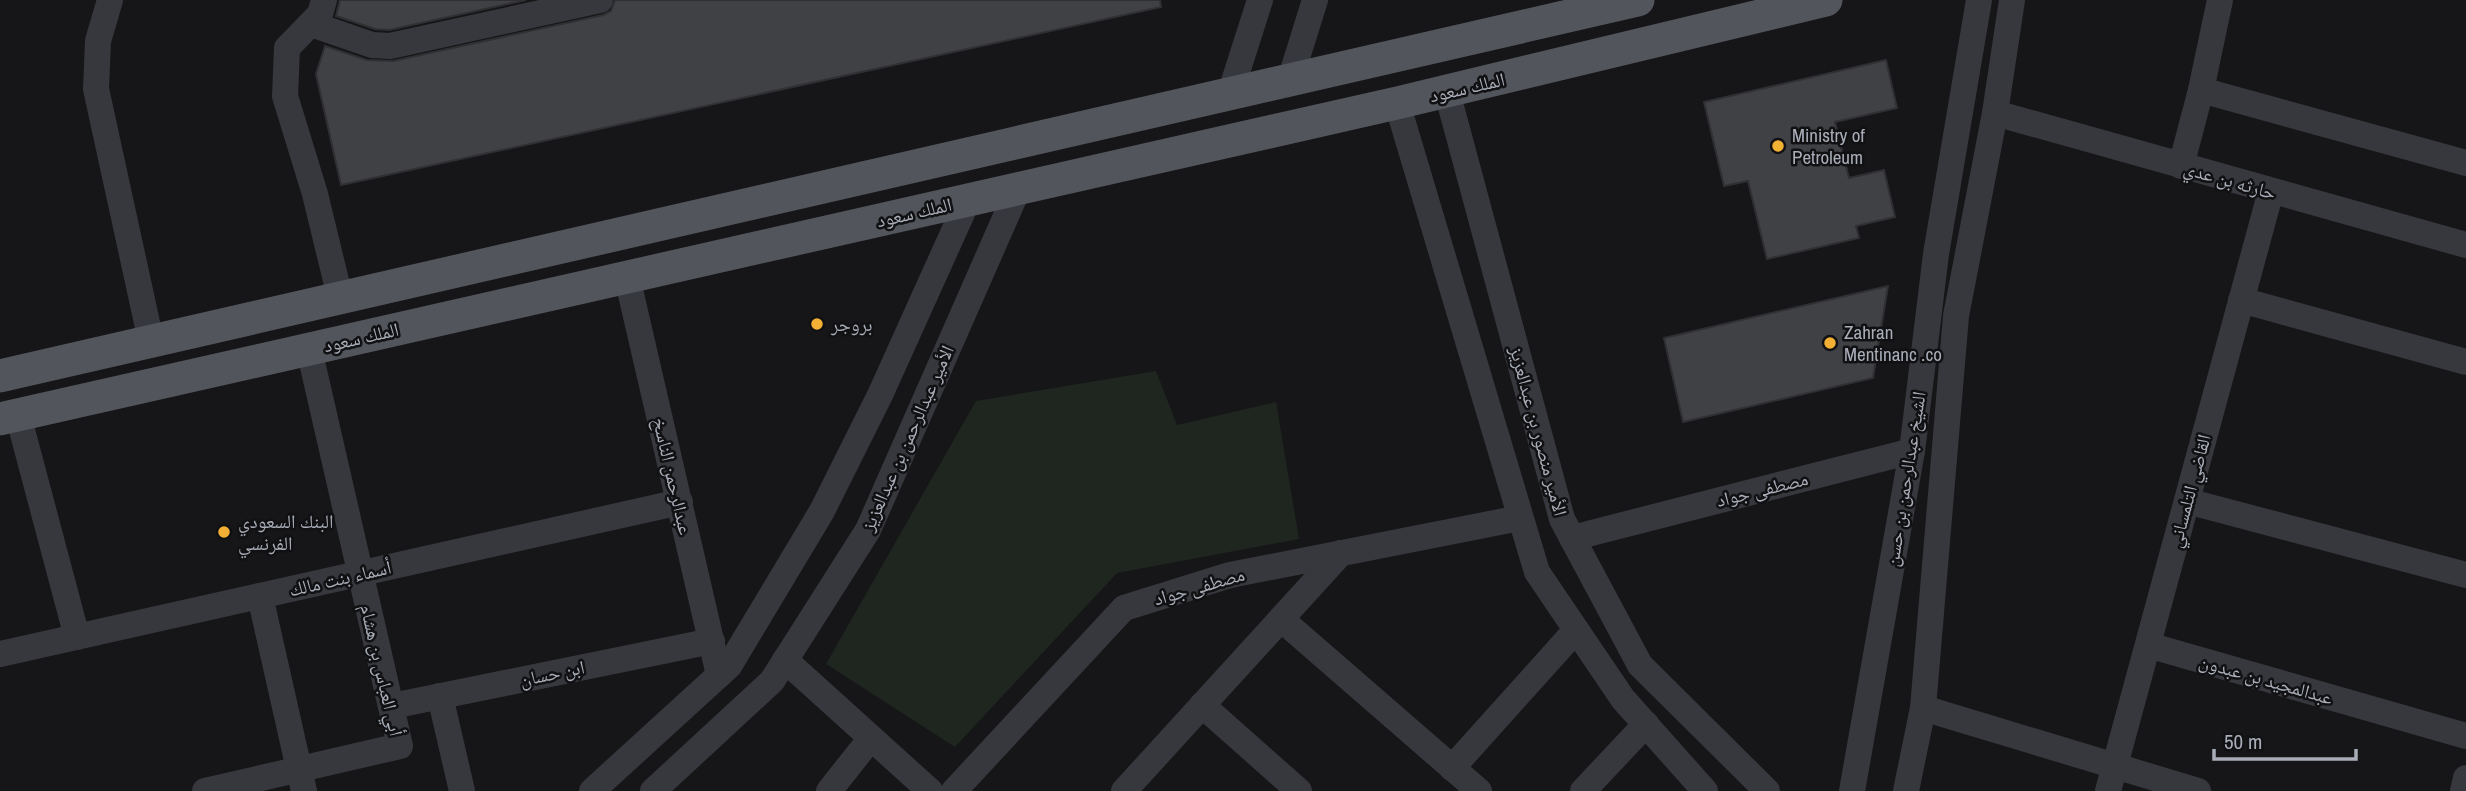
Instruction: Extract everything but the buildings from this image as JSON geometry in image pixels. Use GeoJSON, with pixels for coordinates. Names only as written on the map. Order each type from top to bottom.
{"type":"FeatureCollection","features":[{"type":"Feature","properties":{"kind":"main road"},"geometry":{"type":"LineString","coordinates":[[0,376],[1291,77],[1638,0]]}},
{"type":"Feature","properties":{"kind":"main road","name":"الملك سعود"},"geometry":{"type":"LineString","coordinates":[[9,417],[1447,92],[1826,0]]}},
{"type":"Feature","properties":{"kind":"street"},"geometry":{"type":"LineString","coordinates":[[110,0],[98,41],[96,89],[151,341]]}},
{"type":"Feature","properties":{"kind":"street"},"geometry":{"type":"LineString","coordinates":[[324,0],[320,15],[288,48],[285,96],[315,194],[340,297]]}},
{"type":"Feature","properties":{"kind":"street"},"geometry":{"type":"LineString","coordinates":[[312,24],[372,45],[390,46],[503,10],[600,0]]}},
{"type":"Feature","properties":{"kind":"street"},"geometry":{"type":"LineString","coordinates":[[1231,91],[1260,0]]}},
{"type":"Feature","properties":{"kind":"street"},"geometry":{"type":"LineString","coordinates":[[1291,77],[1315,0]]}},
{"type":"Feature","properties":{"kind":"street","name":"الشيخ عبدالرحمن بن حسن"},"geometry":{"type":"LineString","coordinates":[[1852,791],[1912,451],[1936,254],[1979,0]]}},
{"type":"Feature","properties":{"kind":"street","name":"الشيخ عبدالرحمن بن حسن"},"geometry":{"type":"LineString","coordinates":[[1906,791],[1923,708],[1956,316],[1994,113],[2011,0]]}},
{"type":"Feature","properties":{"kind":"street"},"geometry":{"type":"LineString","coordinates":[[2181,166],[2220,0]]}},
{"type":"Feature","properties":{"kind":"street"},"geometry":{"type":"LineString","coordinates":[[2201,90],[2466,163]]}},
{"type":"Feature","properties":{"kind":"street","name":"الأمير منصور بن عبدالعزيز"},"geometry":{"type":"LineString","coordinates":[[1447,92],[1562,519],[1640,665],[1767,791]]}},
{"type":"Feature","properties":{"kind":"street"},"geometry":{"type":"LineString","coordinates":[[1397,103],[1537,572],[1623,699],[1705,791]]}},
{"type":"Feature","properties":{"kind":"street","name":"حارثه بن عدي"},"geometry":{"type":"LineString","coordinates":[[1994,113],[2466,245]]}},
{"type":"Feature","properties":{"kind":"street","name":"الأمير عبدالرحمن بن عبدالعزيز"},"geometry":{"type":"LineString","coordinates":[[653,791],[772,681],[868,530],[1018,189]]}},
{"type":"Feature","properties":{"kind":"street","name":"القاضي التلمساني"},"geometry":{"type":"LineString","coordinates":[[2111,779],[2271,191]]}},
{"type":"Feature","properties":{"kind":"street"},"geometry":{"type":"LineString","coordinates":[[593,791],[729,666],[822,511],[880,395],[968,200]]}},
{"type":"Feature","properties":{"kind":"street"},"geometry":{"type":"LineString","coordinates":[[936,272],[949,264],[963,266],[969,270],[974,286]]}},
{"type":"Feature","properties":{"kind":"street","name":"عبدالرحمن الناسخ"},"geometry":{"type":"LineString","coordinates":[[627,277],[719,675]]}},
{"type":"Feature","properties":{"kind":"street"},"geometry":{"type":"LineString","coordinates":[[2241,300],[2466,362]]}},
{"type":"Feature","properties":{"kind":"street","name":"أبي العباس بن هشام"},"geometry":{"type":"LineString","coordinates":[[302,780],[400,746],[309,349]]}},
{"type":"Feature","properties":{"kind":"street"},"geometry":{"type":"LineString","coordinates":[[9,417],[77,637]]}},
{"type":"Feature","properties":{"kind":"street","name":"مصطفى جواد"},"geometry":{"type":"LineString","coordinates":[[1572,538],[1912,451]]}},
{"type":"Feature","properties":{"kind":"street"},"geometry":{"type":"LineString","coordinates":[[2187,501],[2466,575]]}},
{"type":"Feature","properties":{"kind":"street","name":"أسماء بنت مالك"},"geometry":{"type":"LineString","coordinates":[[0,654],[680,502]]}},
{"type":"Feature","properties":{"kind":"street","name":"مصطفى جواد"},"geometry":{"type":"LineString","coordinates":[[954,791],[1124,608],[1230,575],[1520,518]]}},
{"type":"Feature","properties":{"kind":"street"},"geometry":{"type":"LineString","coordinates":[[1124,791],[1341,553]]}},
{"type":"Feature","properties":{"kind":"street"},"geometry":{"type":"LineString","coordinates":[[205,791],[302,780],[260,596]]}},
{"type":"Feature","properties":{"kind":"street"},"geometry":{"type":"LineString","coordinates":[[1281,619],[1479,791]]}},
{"type":"Feature","properties":{"kind":"street"},"geometry":{"type":"LineString","coordinates":[[1452,768],[1576,630]]}},
{"type":"Feature","properties":{"kind":"street","name":"ابن حسان"},"geometry":{"type":"LineString","coordinates":[[392,706],[712,641]]}},
{"type":"Feature","properties":{"kind":"street","name":"عبدالمجيد بن عبدون"},"geometry":{"type":"LineString","coordinates":[[2148,645],[2466,736]]}},
{"type":"Feature","properties":{"kind":"street"},"geometry":{"type":"LineString","coordinates":[[785,660],[930,791]]}},
{"type":"Feature","properties":{"kind":"street"},"geometry":{"type":"LineString","coordinates":[[440,696],[462,791]]}},
{"type":"Feature","properties":{"kind":"street"},"geometry":{"type":"LineString","coordinates":[[1202,705],[1299,791]]}},
{"type":"Feature","properties":{"kind":"street"},"geometry":{"type":"LineString","coordinates":[[1923,708],[2111,779],[2198,791]]}},
{"type":"Feature","properties":{"kind":"street"},"geometry":{"type":"LineString","coordinates":[[1583,791],[1646,724]]}},
{"type":"Feature","properties":{"kind":"street"},"geometry":{"type":"LineString","coordinates":[[830,791],[872,738]]}},
{"type":"Feature","properties":{"kind":"street"},"geometry":{"type":"LineString","coordinates":[[2463,791],[2466,778]]}},
{"type":"Feature","properties":{"kind":"shaded area"},"geometry":{"type":"Polygon","coordinates":[[[1156,371],[1177,425],[1276,402],[1299,539],[1117,573],[955,747],[826,664],[976,401],[1156,371]]]}},
{"type":"Feature","properties":{"kind":"place","name":"Ministry of Petroleum"},"geometry":{"type":"Point","coordinates":[1778,146]}},
{"type":"Feature","properties":{"kind":"place","name":"بروجر"},"geometry":{"type":"Point","coordinates":[817,324]}},
{"type":"Feature","properties":{"kind":"place","name":"Zahran Mentinanc .co"},"geometry":{"type":"Point","coordinates":[1830,343]}},
{"type":"Feature","properties":{"kind":"place","name":"البنك السعودي الفرنسي"},"geometry":{"type":"Point","coordinates":[224,532]}}]}
